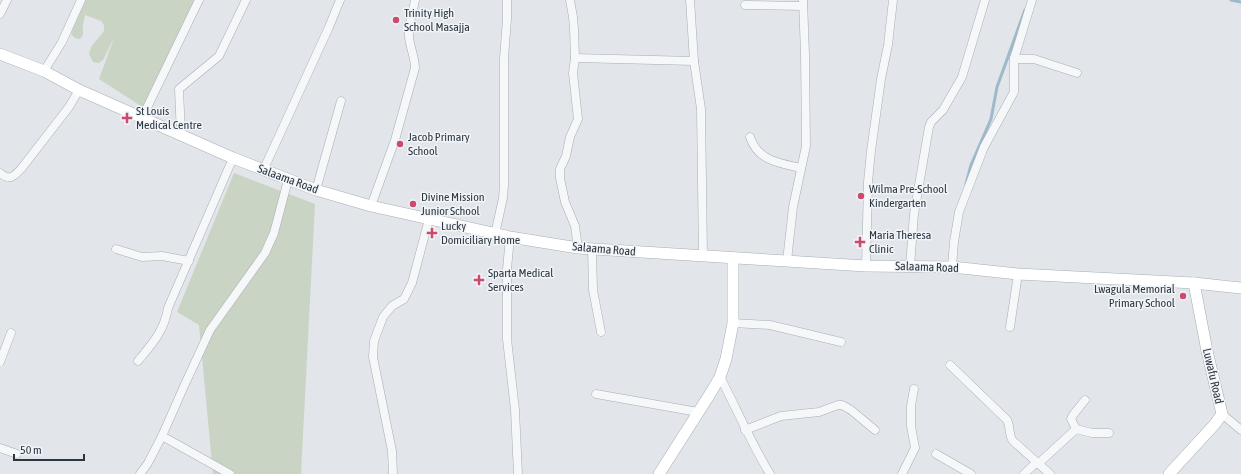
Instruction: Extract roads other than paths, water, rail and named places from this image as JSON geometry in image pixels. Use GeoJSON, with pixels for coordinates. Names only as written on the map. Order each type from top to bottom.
{"type":"FeatureCollection","features":[{"type":"Feature","properties":{"kind":"main road","name":"Salaama Road"},"geometry":{"type":"LineString","coordinates":[[0,54],[44,71],[80,90],[142,118],[263,171],[288,180],[370,206],[510,237],[592,249],[866,266],[952,267],[1018,274],[1194,283],[1241,288]]}},
{"type":"Feature","properties":{"kind":"main road"},"geometry":{"type":"LineString","coordinates":[[659,474],[720,377],[726,359],[733,323],[733,258]]}},
{"type":"Feature","properties":{"kind":"main road","name":"Luwafu Road"},"geometry":{"type":"LineString","coordinates":[[1169,474],[1215,424],[1222,414],[1207,351],[1194,283]]}},
{"type":"Feature","properties":{"kind":"street"},"geometry":{"type":"LineString","coordinates":[[0,14],[8,0]]}},
{"type":"Feature","properties":{"kind":"street"},"geometry":{"type":"LineString","coordinates":[[44,71],[62,42],[81,0]]}},
{"type":"Feature","properties":{"kind":"street"},"geometry":{"type":"LineString","coordinates":[[142,118],[199,0]]}},
{"type":"Feature","properties":{"kind":"street"},"geometry":{"type":"LineString","coordinates":[[182,135],[179,89],[219,56],[246,0]]}},
{"type":"Feature","properties":{"kind":"street"},"geometry":{"type":"LineString","coordinates":[[263,171],[329,28],[340,0]]}},
{"type":"Feature","properties":{"kind":"street"},"geometry":{"type":"LineString","coordinates":[[370,206],[398,130],[415,68],[414,56],[409,36],[415,0]]}},
{"type":"Feature","properties":{"kind":"street"},"geometry":{"type":"LineString","coordinates":[[495,234],[503,198],[504,185],[504,58],[507,0]]}},
{"type":"Feature","properties":{"kind":"street"},"geometry":{"type":"LineString","coordinates":[[570,0],[573,16],[575,58],[573,77],[578,119],[570,137],[566,156],[560,170],[560,178],[566,202],[575,226],[578,248]]}},
{"type":"Feature","properties":{"kind":"street"},"geometry":{"type":"LineString","coordinates":[[690,0],[694,61],[701,109],[703,256]]}},
{"type":"Feature","properties":{"kind":"street"},"geometry":{"type":"LineString","coordinates":[[866,266],[868,189],[871,150],[881,79],[888,45],[893,0]]}},
{"type":"Feature","properties":{"kind":"street"},"geometry":{"type":"LineString","coordinates":[[910,266],[914,214],[929,127],[931,122],[943,110],[962,77],[985,0]]}},
{"type":"Feature","properties":{"kind":"street"},"geometry":{"type":"LineString","coordinates":[[952,267],[954,242],[960,212],[984,147],[1014,92],[1014,59],[1032,0]]}},
{"type":"Feature","properties":{"kind":"street"},"geometry":{"type":"LineString","coordinates":[[745,5],[803,3],[806,142],[793,207],[787,261]]}},
{"type":"Feature","properties":{"kind":"street"},"geometry":{"type":"LineString","coordinates":[[575,58],[694,61]]}},
{"type":"Feature","properties":{"kind":"street"},"geometry":{"type":"LineString","coordinates":[[1014,59],[1034,59],[1077,73]]}},
{"type":"Feature","properties":{"kind":"street"},"geometry":{"type":"LineString","coordinates":[[0,173],[9,178],[14,176],[21,169],[66,112],[80,90]]}},
{"type":"Feature","properties":{"kind":"street"},"geometry":{"type":"LineString","coordinates":[[316,190],[341,101]]}},
{"type":"Feature","properties":{"kind":"street"},"geometry":{"type":"LineString","coordinates":[[750,137],[757,150],[769,160],[801,168]]}},
{"type":"Feature","properties":{"kind":"street"},"geometry":{"type":"LineString","coordinates":[[138,361],[164,326],[168,308],[233,158]]}},
{"type":"Feature","properties":{"kind":"street"},"geometry":{"type":"LineString","coordinates":[[140,474],[148,463],[162,436],[184,384],[210,330],[265,253],[274,233],[288,180]]}},
{"type":"Feature","properties":{"kind":"street"},"geometry":{"type":"LineString","coordinates":[[393,474],[392,451],[373,357],[374,341],[383,317],[392,306],[404,298],[412,283],[429,219]]}},
{"type":"Feature","properties":{"kind":"street"},"geometry":{"type":"LineString","coordinates":[[510,237],[507,269],[507,339],[516,410],[518,474]]}},
{"type":"Feature","properties":{"kind":"street"},"geometry":{"type":"LineString","coordinates":[[116,249],[142,257],[162,256],[189,261]]}},
{"type":"Feature","properties":{"kind":"street"},"geometry":{"type":"LineString","coordinates":[[592,249],[593,290],[601,332]]}},
{"type":"Feature","properties":{"kind":"street"},"geometry":{"type":"LineString","coordinates":[[1010,327],[1018,274]]}},
{"type":"Feature","properties":{"kind":"street"},"geometry":{"type":"LineString","coordinates":[[733,323],[770,325],[841,342]]}},
{"type":"Feature","properties":{"kind":"street"},"geometry":{"type":"LineString","coordinates":[[0,362],[12,333]]}},
{"type":"Feature","properties":{"kind":"street"},"geometry":{"type":"LineString","coordinates":[[950,365],[1007,420],[1010,436],[1013,441],[1050,474]]}},
{"type":"Feature","properties":{"kind":"street"},"geometry":{"type":"LineString","coordinates":[[720,377],[738,411],[745,430],[770,474]]}},
{"type":"Feature","properties":{"kind":"street"},"geometry":{"type":"LineString","coordinates":[[902,474],[915,448],[911,426],[911,406],[914,389]]}},
{"type":"Feature","properties":{"kind":"street"},"geometry":{"type":"LineString","coordinates":[[596,394],[698,412]]}},
{"type":"Feature","properties":{"kind":"street"},"geometry":{"type":"LineString","coordinates":[[1085,400],[1073,415],[1071,420],[1076,429],[1092,433],[1109,433]]}},
{"type":"Feature","properties":{"kind":"street"},"geometry":{"type":"LineString","coordinates":[[745,430],[781,416],[819,412],[838,405],[842,405],[875,430]]}},
{"type":"Feature","properties":{"kind":"street"},"geometry":{"type":"LineString","coordinates":[[1222,414],[1241,430]]}},
{"type":"Feature","properties":{"kind":"street"},"geometry":{"type":"LineString","coordinates":[[1024,474],[1076,429]]}},
{"type":"Feature","properties":{"kind":"street"},"geometry":{"type":"LineString","coordinates":[[162,436],[230,474]]}},
{"type":"Feature","properties":{"kind":"street"},"geometry":{"type":"LineString","coordinates":[[0,448],[17,454]]}},
{"type":"Feature","properties":{"kind":"street"},"geometry":{"type":"LineString","coordinates":[[936,454],[955,470],[971,474]]}},
{"type":"Feature","properties":{"kind":"waterway"},"geometry":{"type":"LineString","coordinates":[[1231,0],[1241,2]]}},
{"type":"Feature","properties":{"kind":"waterway"},"geometry":{"type":"LineString","coordinates":[[966,184],[971,165],[991,119],[997,87],[1025,10]]}},
{"type":"Feature","properties":{"kind":"place","name":"Trinity High School Masajja"},"geometry":{"type":"Point","coordinates":[396,20]}},
{"type":"Feature","properties":{"kind":"place","name":"St Louis Medical Centre"},"geometry":{"type":"Point","coordinates":[127,118]}},
{"type":"Feature","properties":{"kind":"place","name":"Jacob Primary School"},"geometry":{"type":"Point","coordinates":[400,144]}},
{"type":"Feature","properties":{"kind":"place","name":"Wilma Pre-School Kindergarten"},"geometry":{"type":"Point","coordinates":[861,196]}},
{"type":"Feature","properties":{"kind":"place","name":"Divine Mission Junior School"},"geometry":{"type":"Point","coordinates":[413,204]}},
{"type":"Feature","properties":{"kind":"place","name":"Lucky Domiciliary Home"},"geometry":{"type":"Point","coordinates":[432,233]}},
{"type":"Feature","properties":{"kind":"place","name":"Maria Theresa Clinic"},"geometry":{"type":"Point","coordinates":[860,242]}},
{"type":"Feature","properties":{"kind":"place","name":"Sparta Medical Services"},"geometry":{"type":"Point","coordinates":[479,280]}},
{"type":"Feature","properties":{"kind":"place","name":"Lwagula Memorial Primary School"},"geometry":{"type":"Point","coordinates":[1183,296]}}]}
